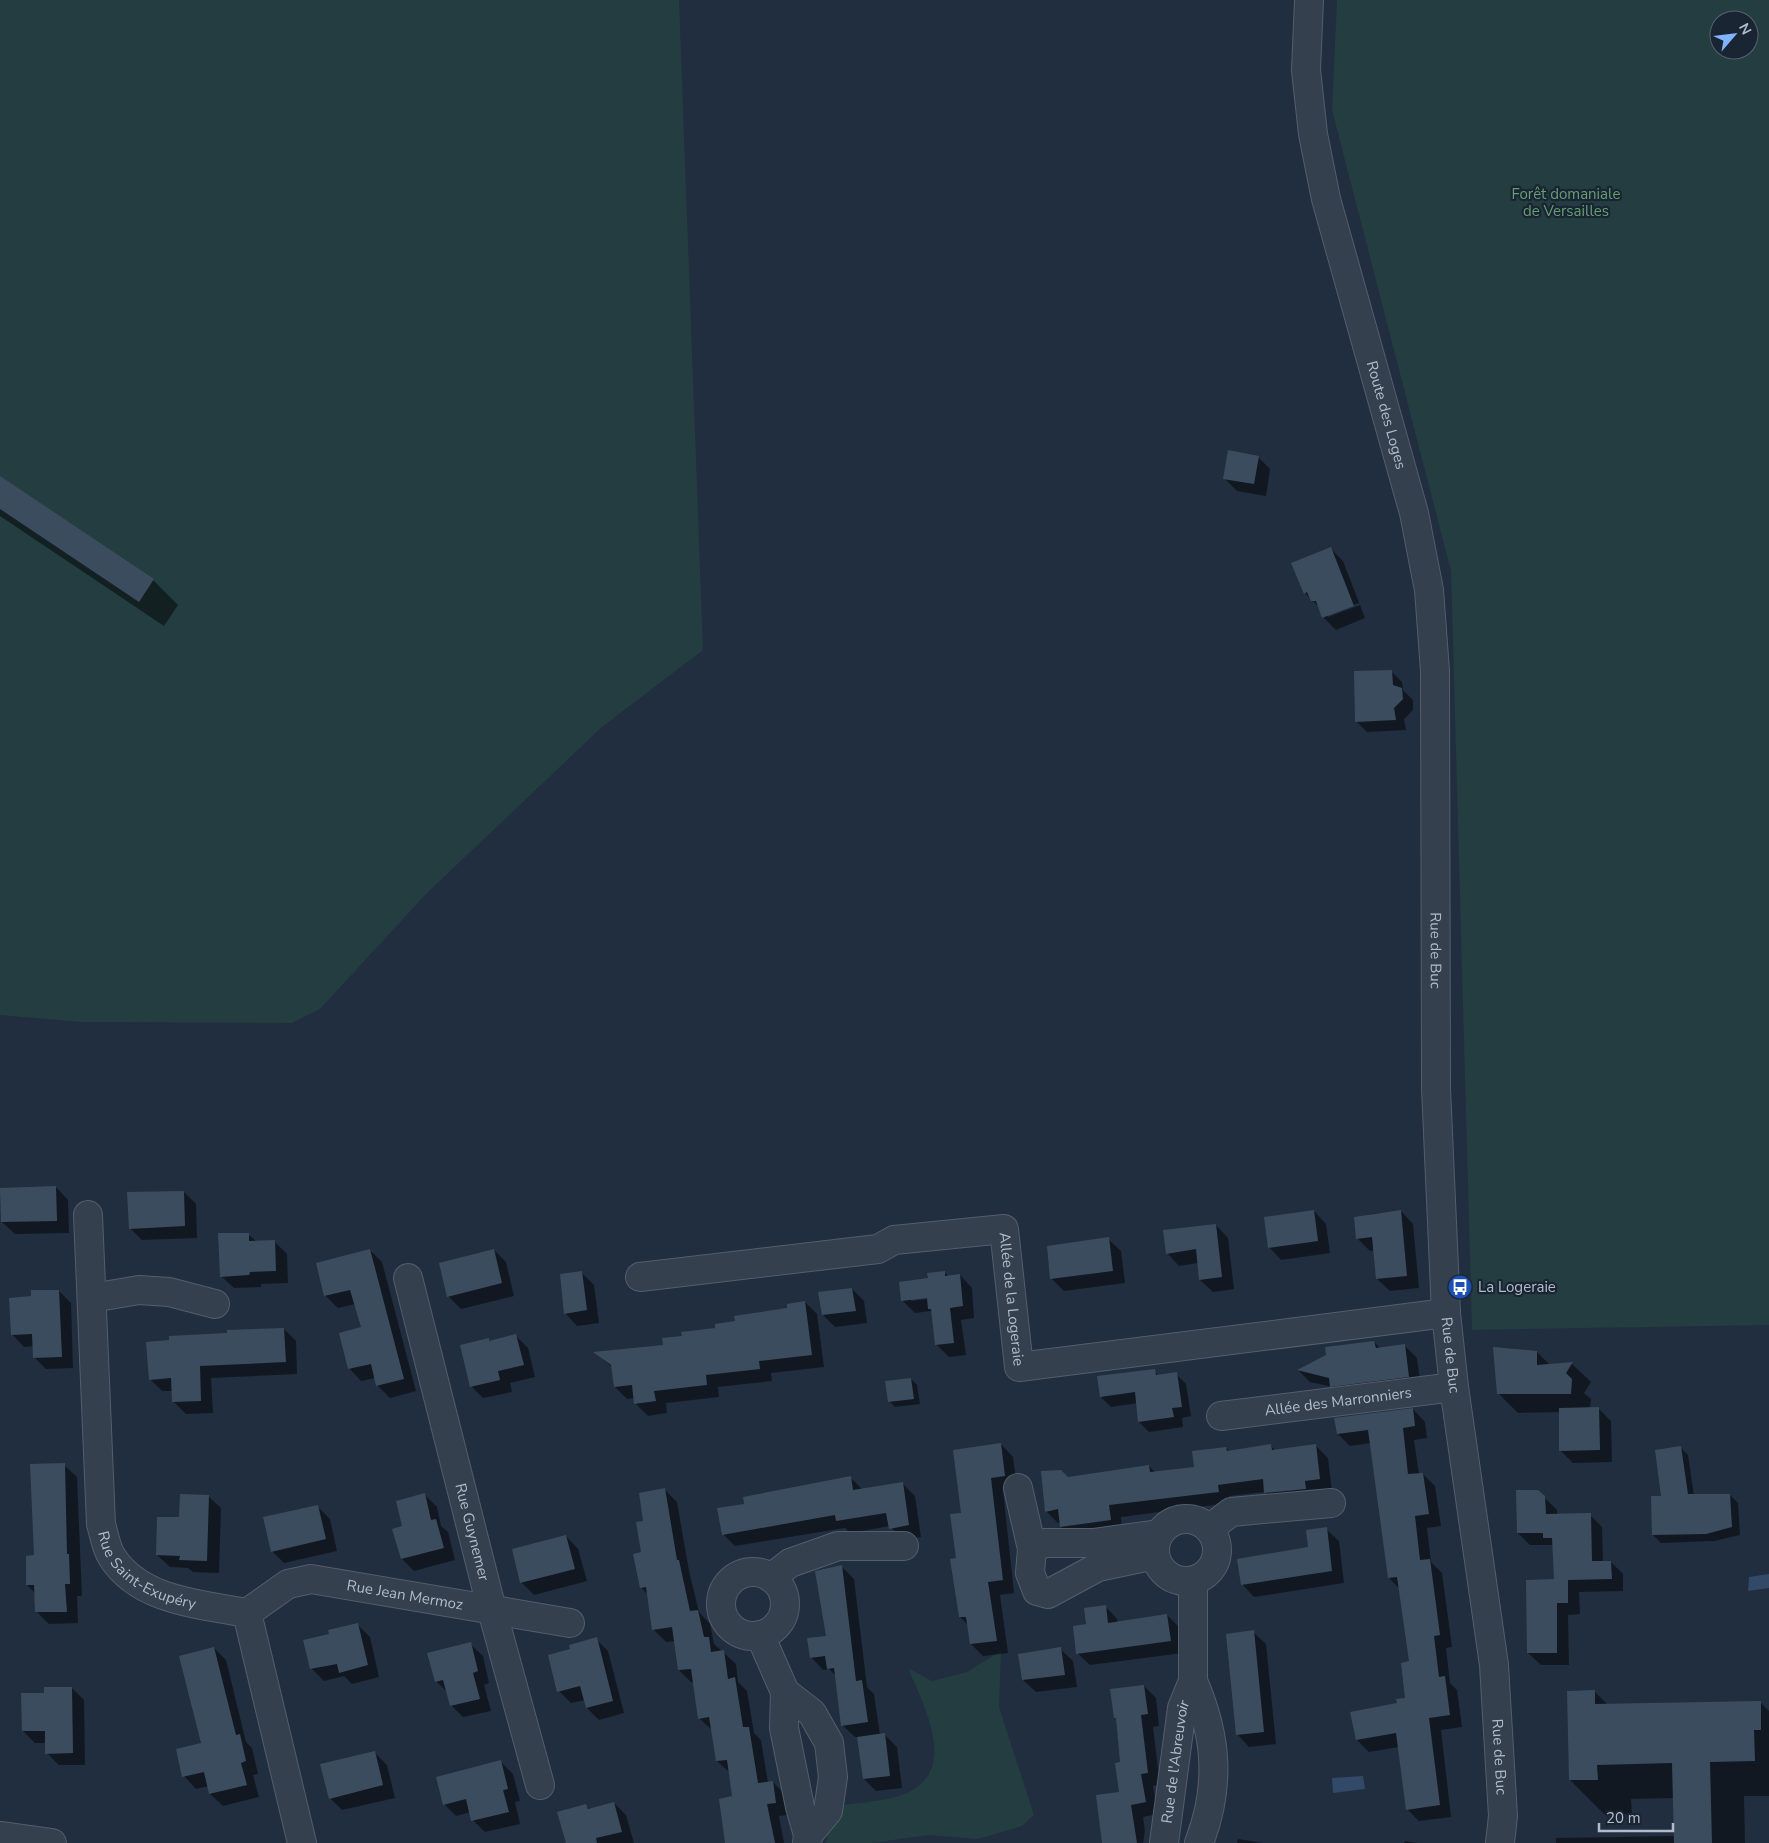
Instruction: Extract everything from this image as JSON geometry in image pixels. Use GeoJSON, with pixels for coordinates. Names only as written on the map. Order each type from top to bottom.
{"type":"FeatureCollection","features":[{"type":"Feature","properties":{"kind":"street","name":"Route des Loges"},"geometry":{"type":"LineString","coordinates":[[1309,0],[1306,70],[1312,134],[1326,199],[1414,513],[1429,590],[1435,671],[1435,836]]}},
{"type":"Feature","properties":{"kind":"street","name":"Rue de Buc"},"geometry":{"type":"LineString","coordinates":[[1435,836],[1436,1088],[1446,1313],[1454,1388],[1494,1665],[1503,1816],[1500,1843]]}},
{"type":"Feature","properties":{"kind":"street","name":"Rue Saint-Exupéry"},"geometry":{"type":"LineString","coordinates":[[88,1215],[101,1524],[111,1556],[129,1578],[164,1596],[247,1613]]}},
{"type":"Feature","properties":{"kind":"street","name":"Allée de la Logeraie"},"geometry":{"type":"LineString","coordinates":[[640,1277],[878,1249],[894,1240],[1004,1229],[1019,1367],[1446,1313]]}},
{"type":"Feature","properties":{"kind":"street","name":"Rue Guynemer"},"geometry":{"type":"LineString","coordinates":[[408,1278],[492,1610],[540,1785]]}},
{"type":"Feature","properties":{"kind":"street"},"geometry":{"type":"LineString","coordinates":[[92,1298],[139,1290],[169,1292],[215,1304]]}},
{"type":"Feature","properties":{"kind":"street","name":"Allée des Marronniers"},"geometry":{"type":"LineString","coordinates":[[1221,1416],[1454,1388]]}},
{"type":"Feature","properties":{"kind":"street"},"geometry":{"type":"LineString","coordinates":[[1018,1488],[1032,1548],[1030,1573],[1037,1592],[1048,1594],[1098,1567],[1157,1545],[1173,1521],[1182,1519],[1202,1522],[1209,1529],[1218,1545],[1218,1555],[1209,1572],[1193,1581],[1173,1579],[1158,1565],[1157,1545]]}},
{"type":"Feature","properties":{"kind":"street"},"geometry":{"type":"LineString","coordinates":[[1209,1529],[1231,1512],[1331,1503]]}},
{"type":"Feature","properties":{"kind":"street"},"geometry":{"type":"LineString","coordinates":[[1032,1548],[1044,1543],[1157,1545]]}},
{"type":"Feature","properties":{"kind":"street"},"geometry":{"type":"LineString","coordinates":[[771,1578],[790,1563],[838,1546],[904,1546]]}},
{"type":"Feature","properties":{"kind":"street"},"geometry":{"type":"LineString","coordinates":[[750,1572],[761,1573],[771,1578],[781,1590],[785,1605],[778,1624],[760,1635],[740,1634],[731,1628],[723,1615],[721,1599],[724,1589],[740,1575],[750,1572]]}},
{"type":"Feature","properties":{"kind":"street","name":"Rue Jean Mermoz"},"geometry":{"type":"LineString","coordinates":[[247,1613],[288,1584],[311,1579],[570,1623]]}},
{"type":"Feature","properties":{"kind":"street","name":"Rue de l'Abreuvoir"},"geometry":{"type":"LineString","coordinates":[[1164,1843],[1182,1708],[1193,1681],[1193,1581]]}},
{"type":"Feature","properties":{"kind":"street"},"geometry":{"type":"LineString","coordinates":[[247,1613],[302,1843]]}},
{"type":"Feature","properties":{"kind":"street"},"geometry":{"type":"LineString","coordinates":[[760,1635],[785,1692],[784,1728],[808,1839]]}},
{"type":"Feature","properties":{"kind":"street","name":"Rue de l'Abreuvoir"},"geometry":{"type":"LineString","coordinates":[[1193,1681],[1205,1710],[1214,1758],[1210,1815],[1199,1843]]}},
{"type":"Feature","properties":{"kind":"street"},"geometry":{"type":"LineString","coordinates":[[785,1692],[812,1713],[829,1743],[833,1777],[828,1811],[808,1839]]}},
{"type":"Feature","properties":{"kind":"street"},"geometry":{"type":"LineString","coordinates":[[1,1833],[52,1843]]}},
{"type":"Feature","properties":{"kind":"green space"},"geometry":{"type":"Polygon","coordinates":[[[0,0],[679,0],[703,650],[602,727],[426,894],[320,1009],[292,1023],[81,1022],[0,1015],[0,0]]]}},
{"type":"Feature","properties":{"kind":"green space","name":"Forêt domaniale de Versailles"},"geometry":{"type":"Polygon","coordinates":[[[1337,0],[1769,0],[1769,1325],[1472,1330],[1451,571],[1332,110],[1337,0]]]}},
{"type":"Feature","properties":{"kind":"green space"},"geometry":{"type":"Polygon","coordinates":[[[1001,1651],[999,1707],[1034,1815],[1022,1826],[978,1839],[928,1835],[872,1843],[826,1843],[834,1806],[899,1796],[918,1786],[929,1773],[934,1757],[934,1740],[923,1702],[908,1668],[932,1681],[967,1672],[1001,1651]]]}},
{"type":"Feature","properties":{"kind":"water"},"geometry":{"type":"Polygon","coordinates":[[[1769,1574],[1769,1588],[1748,1591],[1749,1577],[1769,1574]]]}},
{"type":"Feature","properties":{"kind":"water"},"geometry":{"type":"Polygon","coordinates":[[[1363,1776],[1365,1789],[1333,1793],[1332,1778],[1363,1776]]]}},
{"type":"Feature","properties":{"kind":"building"},"geometry":{"type":"Polygon","coordinates":[[[1228,450],[1259,456],[1254,484],[1223,479],[1228,450]]]}},
{"type":"Feature","properties":{"kind":"building"},"geometry":{"type":"Polygon","coordinates":[[[0,476],[154,579],[139,602],[0,509],[0,476]]]}},
{"type":"Feature","properties":{"kind":"building"},"geometry":{"type":"Polygon","coordinates":[[[1331,547],[1354,606],[1322,618],[1316,601],[1311,601],[1307,592],[1304,594],[1291,563],[1331,547]]]}},
{"type":"Feature","properties":{"kind":"building"},"geometry":{"type":"Polygon","coordinates":[[[1392,670],[1393,685],[1402,688],[1403,699],[1394,708],[1396,720],[1355,722],[1354,671],[1392,670]]]}},
{"type":"Feature","properties":{"kind":"building"},"geometry":{"type":"Polygon","coordinates":[[[56,1186],[57,1221],[1,1222],[0,1188],[56,1186]]]}},
{"type":"Feature","properties":{"kind":"building"},"geometry":{"type":"Polygon","coordinates":[[[184,1191],[185,1226],[129,1229],[127,1192],[184,1191]]]}},
{"type":"Feature","properties":{"kind":"building"},"geometry":{"type":"Polygon","coordinates":[[[1314,1210],[1318,1241],[1268,1248],[1264,1217],[1314,1210]]]}},
{"type":"Feature","properties":{"kind":"building"},"geometry":{"type":"Polygon","coordinates":[[[1401,1210],[1407,1276],[1376,1279],[1372,1237],[1356,1239],[1354,1217],[1401,1210]]]}},
{"type":"Feature","properties":{"kind":"building"},"geometry":{"type":"Polygon","coordinates":[[[1216,1224],[1222,1277],[1199,1280],[1196,1249],[1166,1254],[1163,1230],[1216,1224]]]}},
{"type":"Feature","properties":{"kind":"building"},"geometry":{"type":"Polygon","coordinates":[[[218,1233],[249,1233],[249,1241],[275,1240],[276,1271],[250,1272],[249,1275],[220,1277],[218,1233]]]}},
{"type":"Feature","properties":{"kind":"building"},"geometry":{"type":"Polygon","coordinates":[[[1109,1237],[1113,1271],[1050,1279],[1047,1246],[1109,1237]]]}},
{"type":"Feature","properties":{"kind":"building"},"geometry":{"type":"Polygon","coordinates":[[[370,1249],[404,1379],[376,1386],[371,1364],[348,1369],[339,1333],[361,1327],[350,1290],[324,1296],[316,1263],[370,1249]]]}},
{"type":"Feature","properties":{"kind":"building"},"geometry":{"type":"Polygon","coordinates":[[[494,1249],[502,1283],[447,1297],[439,1263],[494,1249]]]}},
{"type":"Feature","properties":{"kind":"building"},"geometry":{"type":"Polygon","coordinates":[[[582,1271],[587,1310],[564,1314],[560,1274],[582,1271]]]}},
{"type":"Feature","properties":{"kind":"building"},"geometry":{"type":"Polygon","coordinates":[[[945,1271],[945,1276],[960,1274],[963,1306],[950,1308],[954,1343],[935,1345],[931,1309],[928,1309],[927,1298],[901,1301],[899,1282],[928,1278],[927,1273],[945,1271]]]}},
{"type":"Feature","properties":{"kind":"building"},"geometry":{"type":"Polygon","coordinates":[[[852,1288],[856,1311],[822,1315],[818,1292],[852,1288]]]}},
{"type":"Feature","properties":{"kind":"building"},"geometry":{"type":"Polygon","coordinates":[[[31,1290],[59,1290],[62,1357],[33,1358],[32,1334],[11,1335],[9,1298],[31,1296],[31,1290]]]}},
{"type":"Feature","properties":{"kind":"building"},"geometry":{"type":"Polygon","coordinates":[[[805,1301],[812,1355],[759,1361],[760,1369],[706,1375],[707,1385],[654,1391],[656,1401],[634,1404],[632,1385],[614,1387],[611,1365],[593,1352],[663,1345],[662,1338],[682,1336],[681,1332],[715,1328],[715,1324],[735,1321],[734,1316],[787,1308],[787,1304],[805,1301]]]}},
{"type":"Feature","properties":{"kind":"building"},"geometry":{"type":"Polygon","coordinates":[[[284,1328],[286,1362],[200,1366],[201,1401],[172,1402],[171,1378],[149,1380],[146,1342],[169,1340],[169,1336],[227,1333],[227,1330],[284,1328]]]}},
{"type":"Feature","properties":{"kind":"building"},"geometry":{"type":"Polygon","coordinates":[[[516,1334],[524,1365],[498,1371],[500,1380],[470,1387],[460,1345],[489,1338],[489,1341],[516,1334]]]}},
{"type":"Feature","properties":{"kind":"building"},"geometry":{"type":"Polygon","coordinates":[[[1374,1341],[1376,1348],[1405,1344],[1409,1377],[1330,1387],[1329,1378],[1297,1370],[1326,1355],[1325,1347],[1374,1341]]]}},
{"type":"Feature","properties":{"kind":"building"},"geometry":{"type":"Polygon","coordinates":[[[1493,1347],[1537,1351],[1537,1365],[1573,1362],[1566,1373],[1572,1379],[1571,1394],[1497,1394],[1493,1347]]]}},
{"type":"Feature","properties":{"kind":"building"},"geometry":{"type":"Polygon","coordinates":[[[1155,1369],[1156,1375],[1177,1372],[1182,1407],[1172,1408],[1174,1417],[1138,1422],[1135,1392],[1100,1397],[1097,1376],[1155,1369]]]}},
{"type":"Feature","properties":{"kind":"building"},"geometry":{"type":"Polygon","coordinates":[[[911,1378],[914,1399],[888,1402],[885,1381],[911,1378]]]}},
{"type":"Feature","properties":{"kind":"building"},"geometry":{"type":"Polygon","coordinates":[[[1599,1407],[1600,1450],[1559,1451],[1559,1408],[1599,1407]]]}},
{"type":"Feature","properties":{"kind":"building"},"geometry":{"type":"Polygon","coordinates":[[[1413,1408],[1415,1426],[1403,1428],[1408,1474],[1423,1473],[1429,1514],[1415,1516],[1420,1560],[1430,1559],[1440,1635],[1434,1636],[1439,1677],[1445,1676],[1450,1715],[1429,1718],[1440,1805],[1406,1810],[1396,1733],[1356,1740],[1350,1712],[1397,1703],[1396,1699],[1405,1698],[1401,1663],[1409,1661],[1397,1577],[1388,1578],[1368,1430],[1337,1434],[1334,1418],[1413,1408]]]}},
{"type":"Feature","properties":{"kind":"building"},"geometry":{"type":"Polygon","coordinates":[[[1001,1443],[1005,1476],[991,1478],[1003,1580],[988,1582],[997,1641],[970,1644],[966,1617],[959,1617],[950,1559],[956,1558],[950,1514],[961,1513],[953,1450],[1001,1443]]]}},
{"type":"Feature","properties":{"kind":"building"},"geometry":{"type":"Polygon","coordinates":[[[1271,1444],[1272,1450],[1316,1444],[1320,1479],[1305,1481],[1306,1489],[1264,1493],[1263,1479],[1218,1485],[1219,1492],[1109,1505],[1111,1520],[1060,1527],[1058,1509],[1045,1512],[1041,1471],[1061,1470],[1068,1477],[1149,1465],[1150,1472],[1194,1467],[1192,1451],[1226,1447],[1227,1451],[1271,1444]]]}},
{"type":"Feature","properties":{"kind":"building"},"geometry":{"type":"Polygon","coordinates":[[[1681,1446],[1688,1494],[1730,1494],[1732,1527],[1706,1534],[1652,1535],[1651,1496],[1661,1496],[1655,1450],[1681,1446]]]}},
{"type":"Feature","properties":{"kind":"building"},"geometry":{"type":"Polygon","coordinates":[[[65,1463],[67,1554],[69,1554],[70,1584],[65,1584],[67,1612],[35,1612],[34,1585],[26,1585],[26,1556],[34,1555],[30,1464],[65,1463]]]}},
{"type":"Feature","properties":{"kind":"building"},"geometry":{"type":"Polygon","coordinates":[[[851,1476],[853,1490],[903,1482],[909,1525],[889,1529],[886,1513],[836,1521],[835,1515],[722,1535],[717,1508],[744,1504],[743,1497],[851,1476]]]}},
{"type":"Feature","properties":{"kind":"building"},"geometry":{"type":"Polygon","coordinates":[[[665,1488],[677,1560],[679,1560],[690,1611],[698,1610],[704,1637],[709,1637],[711,1652],[724,1650],[728,1679],[735,1677],[743,1727],[749,1727],[758,1783],[773,1781],[776,1803],[767,1804],[775,1843],[725,1843],[719,1799],[732,1796],[727,1760],[716,1761],[709,1717],[698,1719],[691,1669],[678,1670],[672,1627],[652,1630],[646,1587],[640,1588],[633,1554],[641,1552],[636,1522],[643,1521],[639,1493],[665,1488]]]}},
{"type":"Feature","properties":{"kind":"building"},"geometry":{"type":"Polygon","coordinates":[[[1516,1490],[1538,1490],[1545,1496],[1546,1514],[1591,1513],[1592,1561],[1611,1561],[1612,1579],[1568,1580],[1568,1603],[1557,1603],[1557,1653],[1527,1653],[1526,1580],[1554,1579],[1552,1538],[1543,1538],[1543,1533],[1517,1533],[1516,1490]]]}},
{"type":"Feature","properties":{"kind":"building"},"geometry":{"type":"Polygon","coordinates":[[[425,1493],[431,1520],[436,1519],[444,1548],[401,1559],[392,1529],[402,1526],[396,1501],[425,1493]]]}},
{"type":"Feature","properties":{"kind":"building"},"geometry":{"type":"Polygon","coordinates":[[[180,1494],[209,1495],[207,1561],[179,1560],[180,1556],[156,1555],[157,1517],[179,1517],[180,1494]]]}},
{"type":"Feature","properties":{"kind":"building"},"geometry":{"type":"Polygon","coordinates":[[[318,1505],[326,1539],[271,1552],[263,1517],[318,1505]]]}},
{"type":"Feature","properties":{"kind":"building"},"geometry":{"type":"Polygon","coordinates":[[[1327,1527],[1332,1571],[1241,1585],[1237,1559],[1308,1547],[1306,1530],[1327,1527]]]}},
{"type":"Feature","properties":{"kind":"building"},"geometry":{"type":"Polygon","coordinates":[[[566,1535],[575,1569],[520,1583],[512,1549],[566,1535]]]}},
{"type":"Feature","properties":{"kind":"building"},"geometry":{"type":"Polygon","coordinates":[[[842,1565],[856,1681],[862,1680],[868,1722],[841,1726],[834,1668],[827,1669],[825,1656],[810,1658],[807,1638],[826,1636],[815,1571],[842,1565]]]}},
{"type":"Feature","properties":{"kind":"building"},"geometry":{"type":"Polygon","coordinates":[[[1106,1605],[1108,1623],[1167,1614],[1171,1641],[1076,1654],[1073,1626],[1086,1624],[1084,1608],[1106,1605]]]}},
{"type":"Feature","properties":{"kind":"building"},"geometry":{"type":"Polygon","coordinates":[[[358,1623],[368,1665],[339,1673],[337,1664],[310,1669],[303,1640],[329,1634],[328,1630],[358,1623]]]}},
{"type":"Feature","properties":{"kind":"building"},"geometry":{"type":"Polygon","coordinates":[[[1254,1630],[1264,1732],[1236,1735],[1226,1634],[1254,1630]]]}},
{"type":"Feature","properties":{"kind":"building"},"geometry":{"type":"Polygon","coordinates":[[[597,1637],[613,1701],[586,1708],[580,1686],[557,1692],[548,1655],[570,1649],[569,1645],[597,1637]]]}},
{"type":"Feature","properties":{"kind":"building"},"geometry":{"type":"Polygon","coordinates":[[[471,1642],[478,1671],[473,1673],[480,1699],[450,1706],[443,1680],[435,1682],[427,1653],[471,1642]]]}},
{"type":"Feature","properties":{"kind":"building"},"geometry":{"type":"Polygon","coordinates":[[[214,1647],[236,1735],[240,1734],[246,1761],[241,1763],[247,1785],[209,1794],[204,1772],[182,1777],[176,1749],[201,1743],[179,1656],[214,1647]]]}},
{"type":"Feature","properties":{"kind":"building"},"geometry":{"type":"Polygon","coordinates":[[[1061,1647],[1065,1675],[1022,1680],[1018,1654],[1061,1647]]]}},
{"type":"Feature","properties":{"kind":"building"},"geometry":{"type":"Polygon","coordinates":[[[1144,1685],[1148,1714],[1141,1715],[1148,1773],[1141,1774],[1146,1802],[1131,1805],[1137,1843],[1102,1843],[1096,1795],[1119,1792],[1115,1763],[1120,1762],[1116,1718],[1114,1718],[1110,1689],[1144,1685]]]}},
{"type":"Feature","properties":{"kind":"building"},"geometry":{"type":"Polygon","coordinates":[[[44,1687],[72,1687],[73,1753],[45,1754],[45,1731],[22,1731],[21,1693],[44,1693],[44,1687]]]}},
{"type":"Feature","properties":{"kind":"building"},"geometry":{"type":"Polygon","coordinates":[[[1595,1690],[1595,1704],[1761,1701],[1761,1730],[1754,1730],[1755,1761],[1710,1762],[1712,1843],[1674,1843],[1672,1763],[1597,1765],[1598,1780],[1569,1780],[1567,1691],[1595,1690]]]}},
{"type":"Feature","properties":{"kind":"building"},"geometry":{"type":"Polygon","coordinates":[[[885,1733],[890,1776],[863,1779],[857,1737],[885,1733]]]}},
{"type":"Feature","properties":{"kind":"building"},"geometry":{"type":"Polygon","coordinates":[[[375,1751],[383,1785],[329,1799],[320,1764],[375,1751]]]}},
{"type":"Feature","properties":{"kind":"building"},"geometry":{"type":"Polygon","coordinates":[[[501,1760],[508,1789],[503,1790],[509,1812],[471,1821],[466,1799],[443,1805],[436,1777],[501,1760]]]}},
{"type":"Feature","properties":{"kind":"building"},"geometry":{"type":"Polygon","coordinates":[[[614,1802],[622,1832],[596,1838],[597,1843],[566,1843],[557,1812],[586,1804],[588,1809],[614,1802]]]}},
{"type":"Feature","properties":{"kind":"place","name":"La Logeraie"},"geometry":{"type":"Point","coordinates":[1460,1287]}}]}
